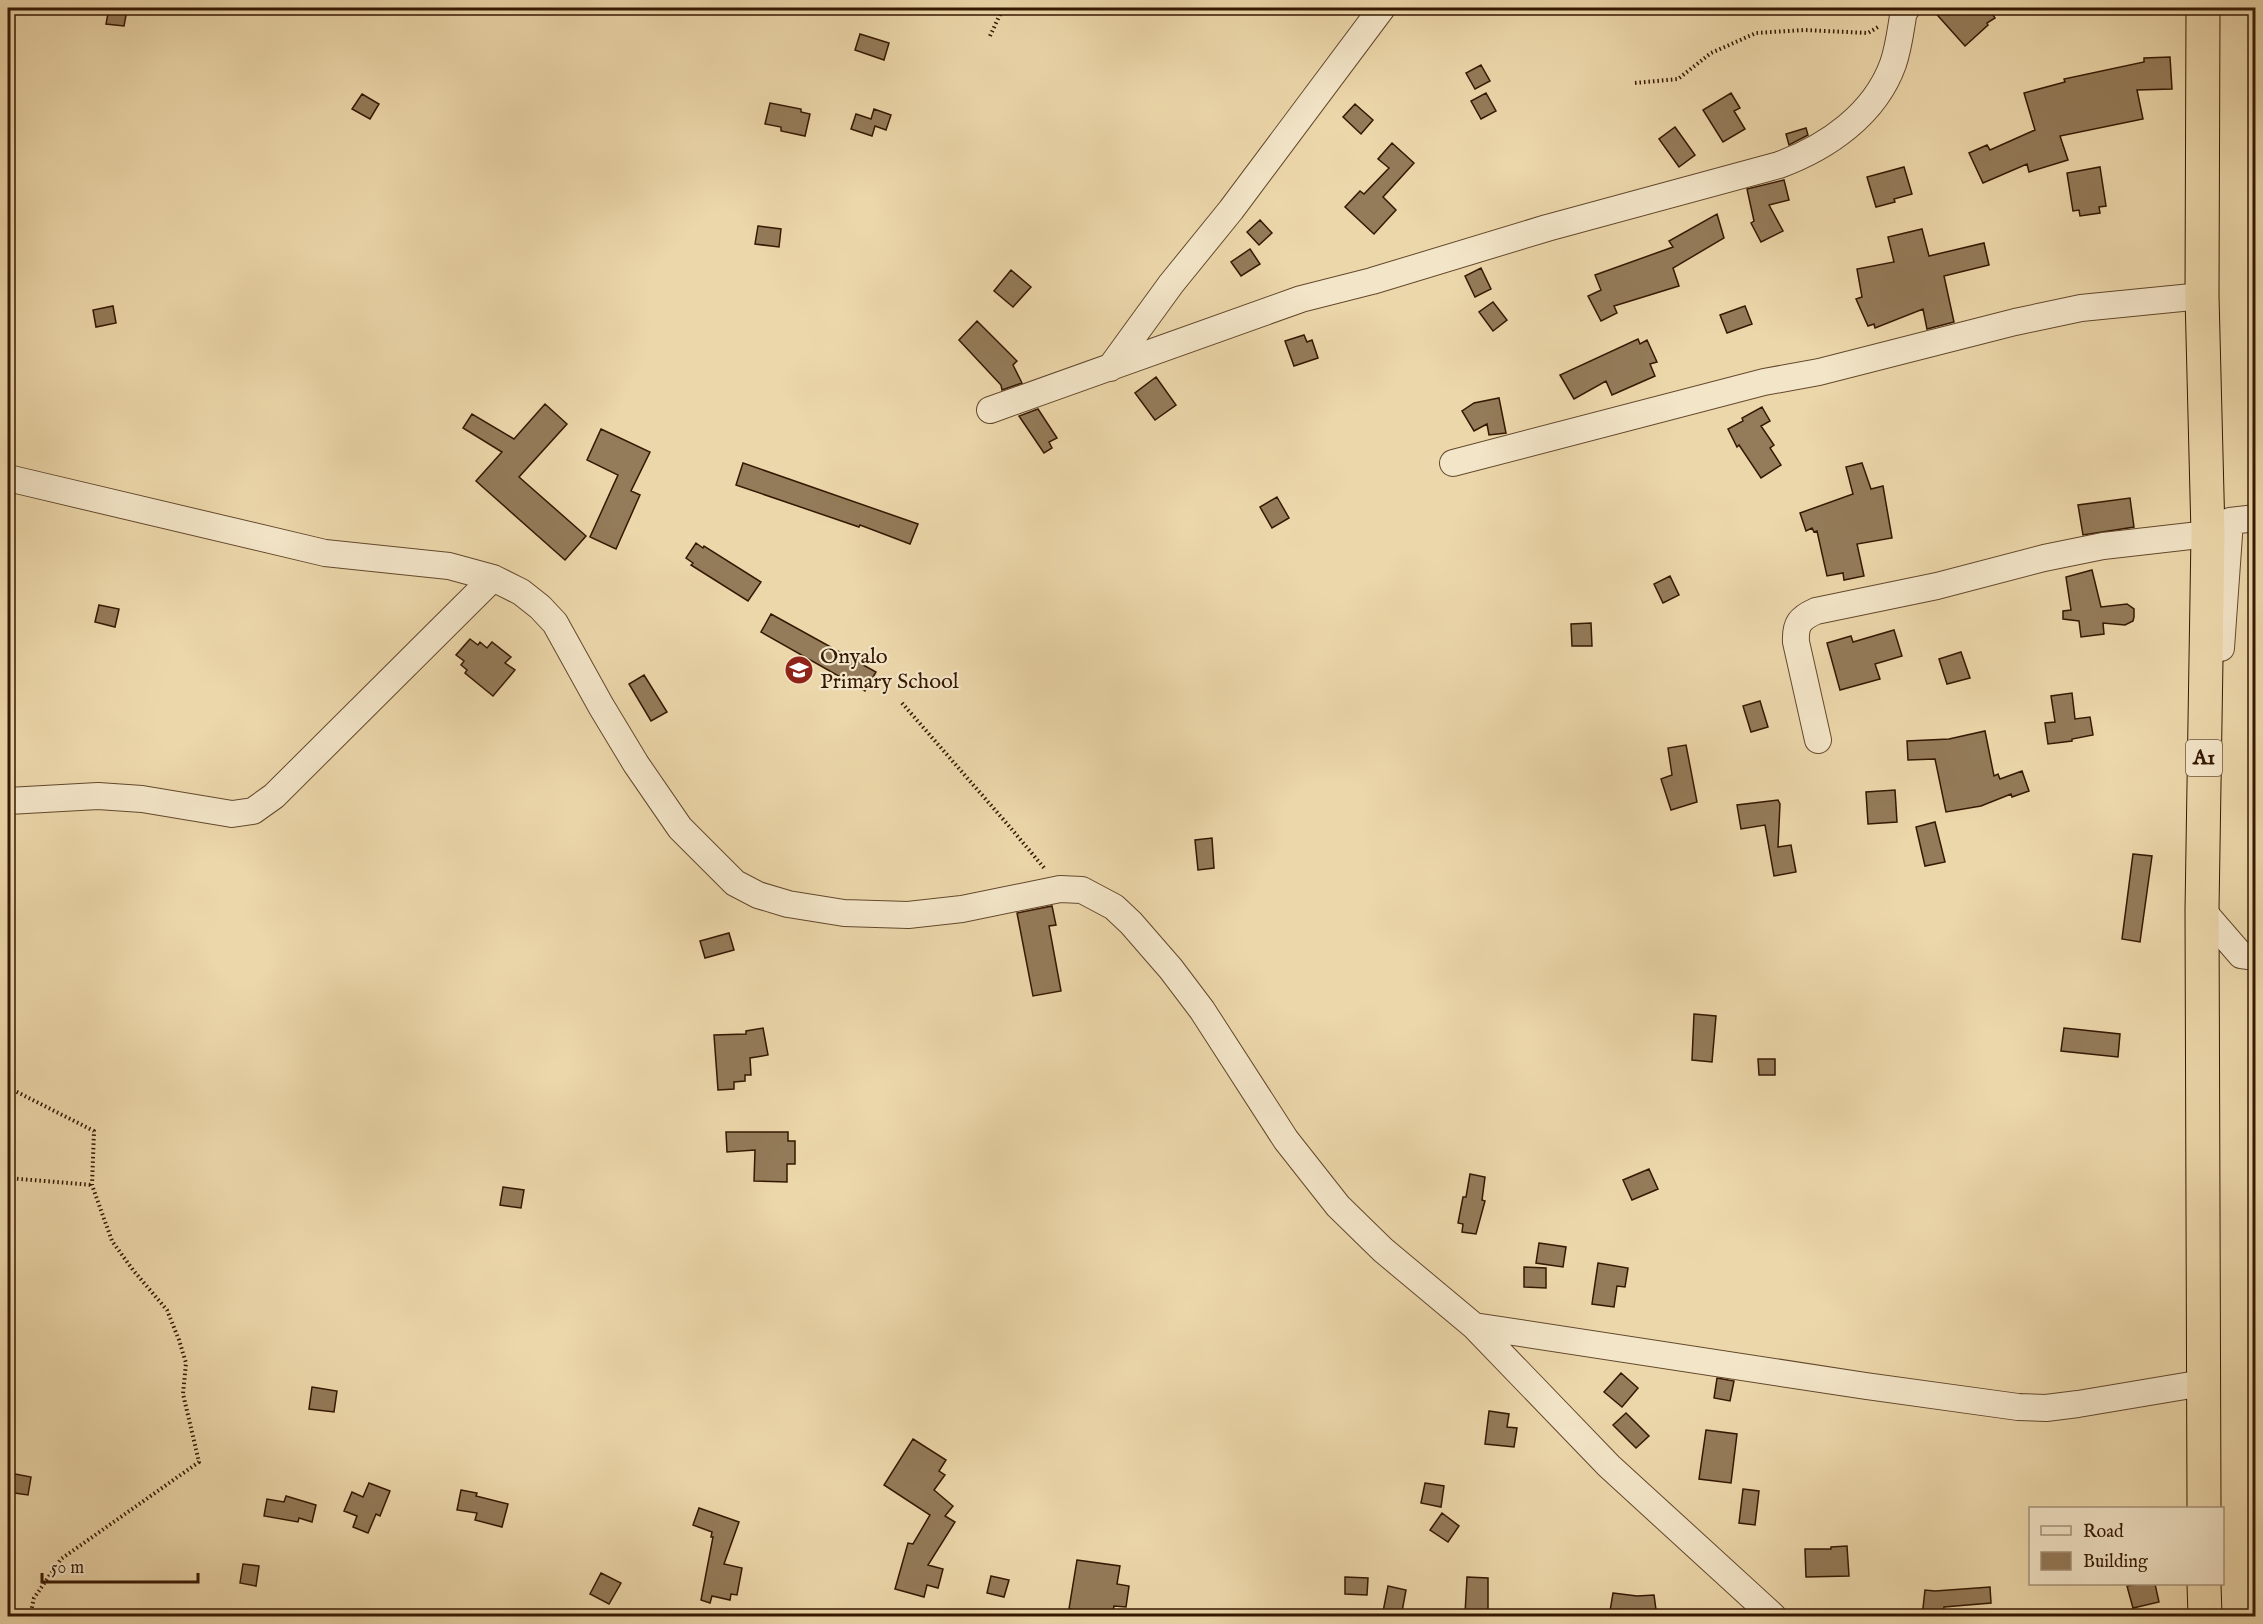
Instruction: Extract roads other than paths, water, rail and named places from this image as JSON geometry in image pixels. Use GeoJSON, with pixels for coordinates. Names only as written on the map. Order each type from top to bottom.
{"type":"FeatureCollection","features":[{"type":"Feature","properties":{"kind":"highway","name":"A1"},"geometry":{"type":"LineString","coordinates":[[2202,8],[2202,296],[2208,534],[2202,910],[2204,1507]]}},
{"type":"Feature","properties":{"kind":"highway"},"geometry":{"type":"LineString","coordinates":[[2204,1585],[2205,1617]]}},
{"type":"Feature","properties":{"kind":"street"},"geometry":{"type":"LineString","coordinates":[[1110,368],[1171,284],[1231,210],[1382,8]]}},
{"type":"Feature","properties":{"kind":"street"},"geometry":{"type":"LineString","coordinates":[[990,410],[1301,299],[1383,278],[1547,228],[1779,165],[1803,156],[1851,124],[1874,101],[1894,63],[1906,9]]}},
{"type":"Feature","properties":{"kind":"street"},"geometry":{"type":"LineString","coordinates":[[1453,463],[1764,382],[1819,372],[2015,322],[2082,308],[2202,296]]}},
{"type":"Feature","properties":{"kind":"street"},"geometry":{"type":"LineString","coordinates":[[8,478],[325,553],[449,566],[493,578],[521,592],[555,623],[636,764],[680,828],[735,884],[758,895],[788,904],[844,913],[882,916],[962,909],[1060,889],[1082,890],[1099,897],[1131,923],[1172,969],[1202,1010],[1286,1140],[1317,1181],[1383,1250],[1474,1326],[1609,1466],[1773,1617]]}},
{"type":"Feature","properties":{"kind":"street"},"geometry":{"type":"LineString","coordinates":[[2256,518],[2230,521],[2202,910],[2241,955],[2256,957]]}},
{"type":"Feature","properties":{"kind":"street"},"geometry":{"type":"LineString","coordinates":[[1818,740],[1796,642],[1798,621],[1806,615],[2103,546],[2208,534]]}},
{"type":"Feature","properties":{"kind":"street"},"geometry":{"type":"LineString","coordinates":[[8,801],[98,796],[142,799],[232,814],[253,811],[274,796],[493,578]]}},
{"type":"Feature","properties":{"kind":"street"},"geometry":{"type":"LineString","coordinates":[[1474,1326],[1889,1390],[2018,1407],[2046,1408],[2078,1404],[2203,1383]]}},
{"type":"Feature","properties":{"kind":"place","name":"Onyalo Primary School"},"geometry":{"type":"Point","coordinates":[799,670]}}]}
